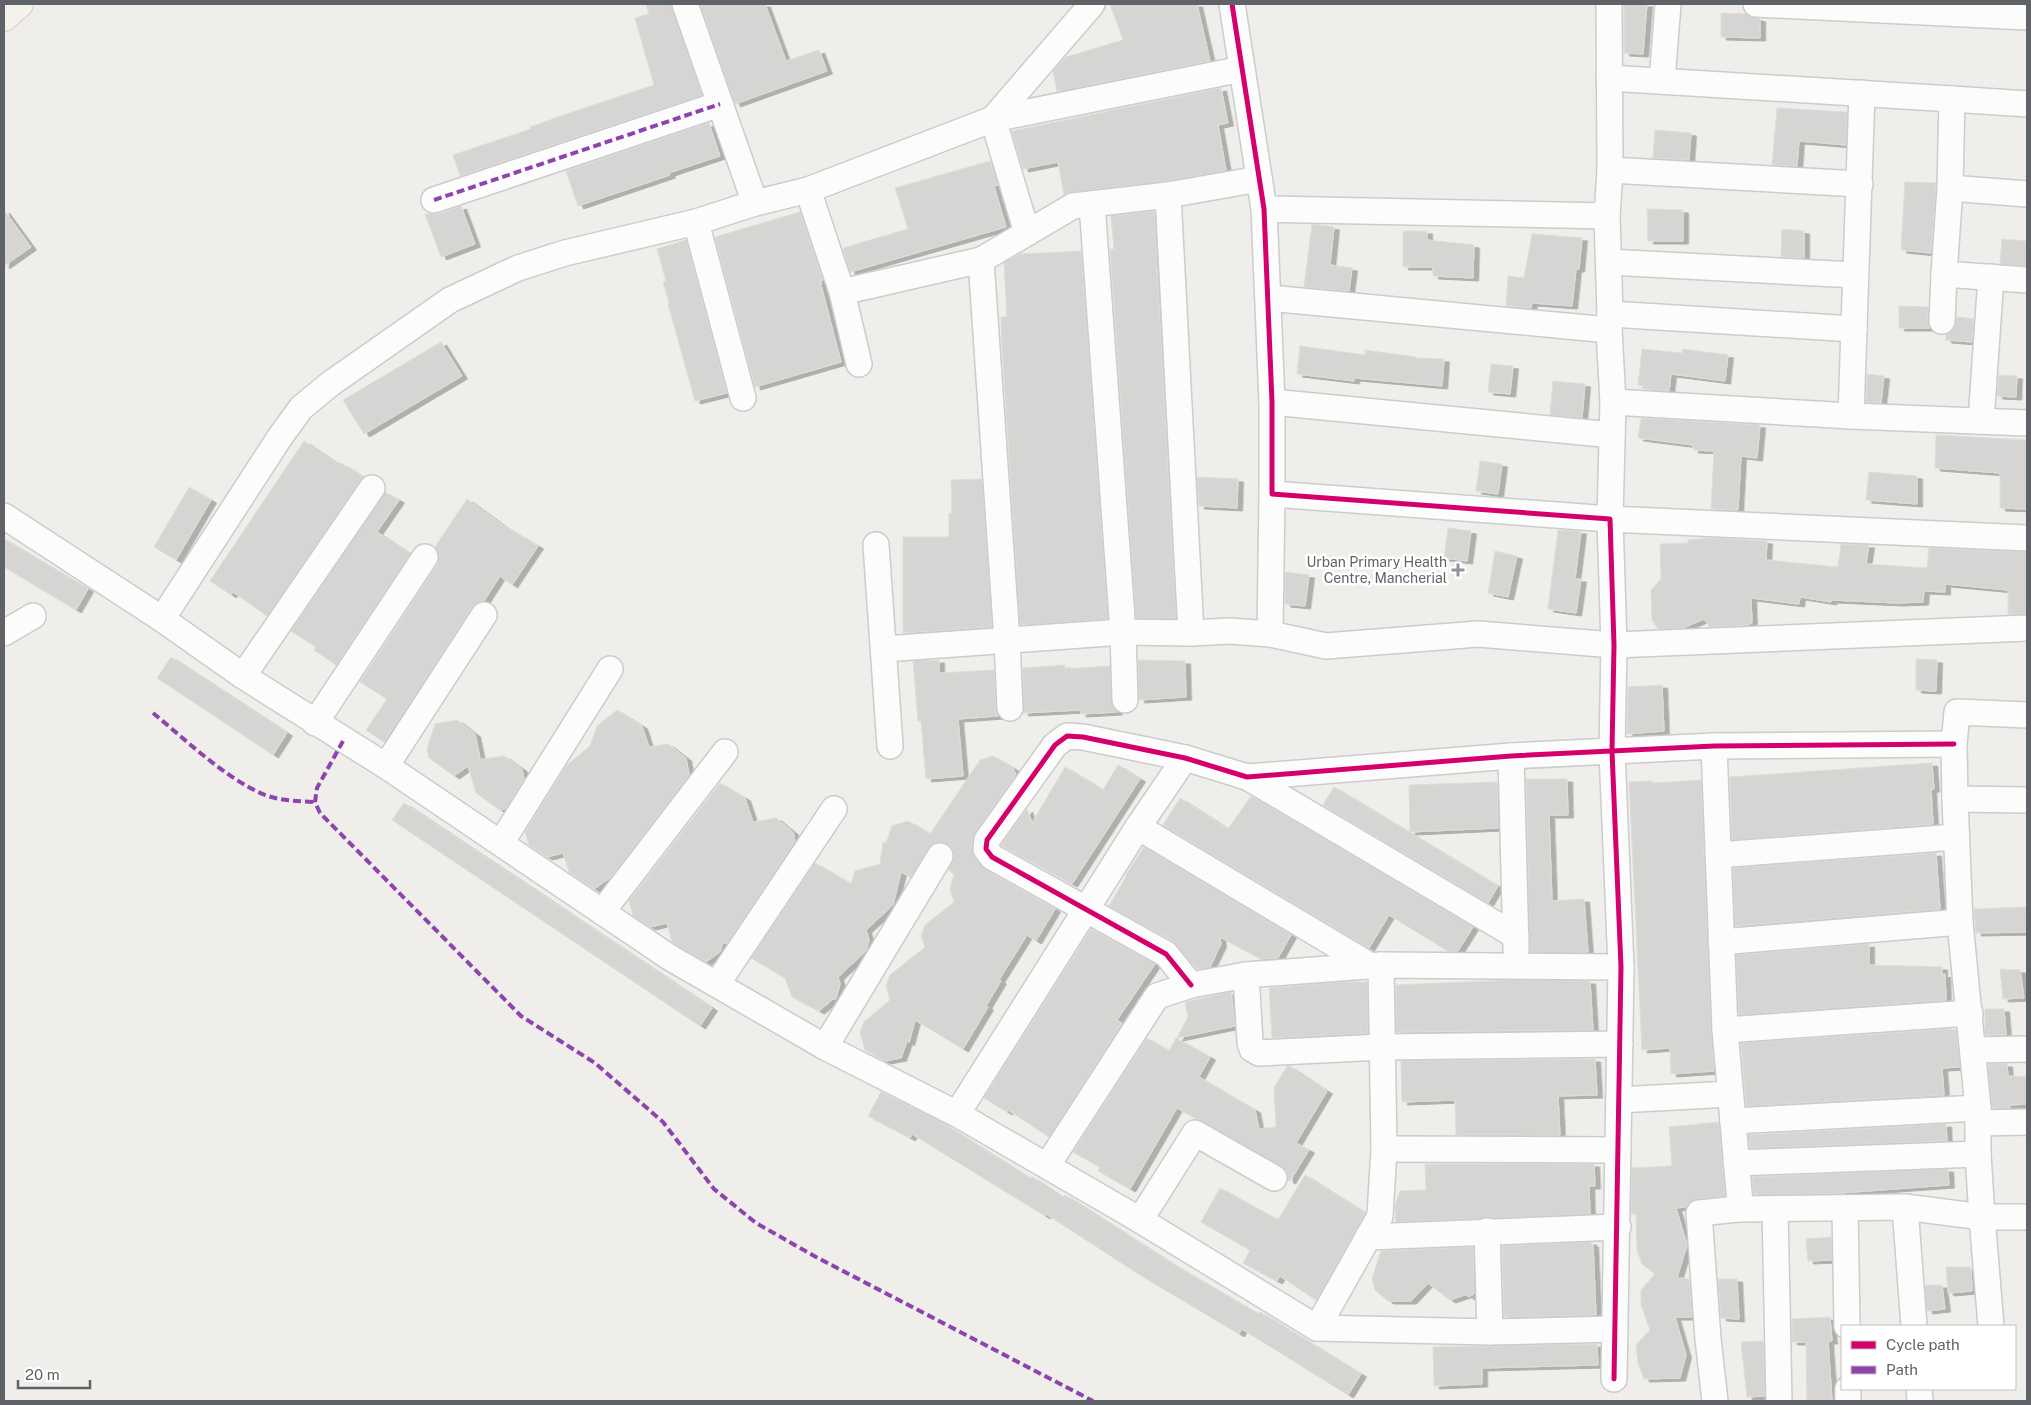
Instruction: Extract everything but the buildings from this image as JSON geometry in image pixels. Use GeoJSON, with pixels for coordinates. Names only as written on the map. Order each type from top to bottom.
{"type":"FeatureCollection","features":[{"type":"Feature","properties":{"kind":"main road"},"geometry":{"type":"LineString","coordinates":[[4,17],[19,4]]}},
{"type":"Feature","properties":{"kind":"street"},"geometry":{"type":"LineString","coordinates":[[685,4],[755,202]]}},
{"type":"Feature","properties":{"kind":"street"},"geometry":{"type":"LineString","coordinates":[[993,119],[1092,4]]}},
{"type":"Feature","properties":{"kind":"street"},"geometry":{"type":"LineString","coordinates":[[1232,4],[1264,209],[1272,402],[1270,634]]}},
{"type":"Feature","properties":{"kind":"street"},"geometry":{"type":"LineString","coordinates":[[1609,4],[1610,170],[1607,216],[1613,402],[1610,519],[1614,645],[1612,751],[1620,967],[1618,1227],[1614,1379]]}},
{"type":"Feature","properties":{"kind":"street"},"geometry":{"type":"LineString","coordinates":[[1662,81],[1668,4]]}},
{"type":"Feature","properties":{"kind":"street"},"geometry":{"type":"LineString","coordinates":[[1756,4],[2027,18]]}},
{"type":"Feature","properties":{"kind":"street"},"geometry":{"type":"LineString","coordinates":[[162,619],[280,437],[301,408],[330,384],[450,300],[518,268],[565,253],[696,222],[755,202],[808,190],[993,119],[1242,69]]}},
{"type":"Feature","properties":{"kind":"street"},"geometry":{"type":"LineString","coordinates":[[1609,78],[2027,104]]}},
{"type":"Feature","properties":{"kind":"street"},"geometry":{"type":"LineString","coordinates":[[1852,416],[1862,93]]}},
{"type":"Feature","properties":{"kind":"street"},"geometry":{"type":"LineString","coordinates":[[1942,320],[1950,188],[1952,99]]}},
{"type":"Feature","properties":{"kind":"street"},"geometry":{"type":"LineString","coordinates":[[434,200],[720,104]]}},
{"type":"Feature","properties":{"kind":"street"},"geometry":{"type":"LineString","coordinates":[[993,119],[1027,233]]}},
{"type":"Feature","properties":{"kind":"street"},"geometry":{"type":"LineString","coordinates":[[1610,170],[1860,184]]}},
{"type":"Feature","properties":{"kind":"street"},"geometry":{"type":"LineString","coordinates":[[842,292],[981,260],[1073,206],[1168,195],[1259,179]]}},
{"type":"Feature","properties":{"kind":"street"},"geometry":{"type":"LineString","coordinates":[[1950,188],[2027,194]]}},
{"type":"Feature","properties":{"kind":"street"},"geometry":{"type":"LineString","coordinates":[[808,190],[842,292],[859,364]]}},
{"type":"Feature","properties":{"kind":"street"},"geometry":{"type":"LineString","coordinates":[[1168,195],[1191,633]]}},
{"type":"Feature","properties":{"kind":"street"},"geometry":{"type":"LineString","coordinates":[[1092,204],[1123,632],[1125,700]]}},
{"type":"Feature","properties":{"kind":"street"},"geometry":{"type":"LineString","coordinates":[[1264,209],[1607,216]]}},
{"type":"Feature","properties":{"kind":"street"},"geometry":{"type":"LineString","coordinates":[[696,222],[743,398]]}},
{"type":"Feature","properties":{"kind":"street"},"geometry":{"type":"LineString","coordinates":[[981,260],[1010,708]]}},
{"type":"Feature","properties":{"kind":"street"},"geometry":{"type":"LineString","coordinates":[[1609,262],[1855,275]]}},
{"type":"Feature","properties":{"kind":"street"},"geometry":{"type":"LineString","coordinates":[[1944,274],[2027,280]]}},
{"type":"Feature","properties":{"kind":"street"},"geometry":{"type":"LineString","coordinates":[[1981,421],[1991,277]]}},
{"type":"Feature","properties":{"kind":"street"},"geometry":{"type":"LineString","coordinates":[[1268,298],[1609,322],[1854,329]]}},
{"type":"Feature","properties":{"kind":"street"},"geometry":{"type":"LineString","coordinates":[[1272,402],[1612,435]]}},
{"type":"Feature","properties":{"kind":"street"},"geometry":{"type":"LineString","coordinates":[[1613,402],[1852,416],[2027,423]]}},
{"type":"Feature","properties":{"kind":"street"},"geometry":{"type":"LineString","coordinates":[[243,676],[372,488]]}},
{"type":"Feature","properties":{"kind":"street"},"geometry":{"type":"LineString","coordinates":[[1272,494],[1610,519],[2027,538]]}},
{"type":"Feature","properties":{"kind":"street"},"geometry":{"type":"LineString","coordinates":[[4,516],[162,619],[243,676],[386,766],[502,843],[668,957],[825,1047],[957,1114],[1140,1220],[1317,1328],[1490,1332],[1615,1328]]}},
{"type":"Feature","properties":{"kind":"street"},"geometry":{"type":"LineString","coordinates":[[876,545],[890,746]]}},
{"type":"Feature","properties":{"kind":"street"},"geometry":{"type":"LineString","coordinates":[[315,723],[425,557]]}},
{"type":"Feature","properties":{"kind":"street"},"geometry":{"type":"LineString","coordinates":[[386,766],[484,615]]}},
{"type":"Feature","properties":{"kind":"street"},"geometry":{"type":"LineString","coordinates":[[4,633],[33,616]]}},
{"type":"Feature","properties":{"kind":"street"},"geometry":{"type":"LineString","coordinates":[[884,649],[1123,632],[1191,633],[1230,631],[1270,634],[1326,646],[1478,634],[1614,645],[2027,628]]}},
{"type":"Feature","properties":{"kind":"street"},"geometry":{"type":"LineString","coordinates":[[502,843],[610,669]]}},
{"type":"Feature","properties":{"kind":"street"},"geometry":{"type":"LineString","coordinates":[[1991,1325],[1978,1154],[1978,1115],[1970,1013],[1960,922],[1954,744],[1957,712],[2027,715]]}},
{"type":"Feature","properties":{"kind":"street"},"geometry":{"type":"LineString","coordinates":[[1191,985],[1166,954],[992,857],[986,849],[987,840],[1055,745],[1067,736],[1083,737],[1185,758],[1247,777],[1516,936]]}},
{"type":"Feature","properties":{"kind":"street"},"geometry":{"type":"LineString","coordinates":[[1247,777],[1511,756],[1714,746],[1954,744]]}},
{"type":"Feature","properties":{"kind":"street"},"geometry":{"type":"LineString","coordinates":[[1714,746],[1725,1030],[1740,1203],[1738,1209]]}},
{"type":"Feature","properties":{"kind":"street"},"geometry":{"type":"LineString","coordinates":[[602,912],[725,752]]}},
{"type":"Feature","properties":{"kind":"street"},"geometry":{"type":"LineString","coordinates":[[1511,756],[1517,966]]}},
{"type":"Feature","properties":{"kind":"street"},"geometry":{"type":"LineString","coordinates":[[957,1114],[1138,827],[1185,758]]}},
{"type":"Feature","properties":{"kind":"street"},"geometry":{"type":"LineString","coordinates":[[1955,799],[2027,800]]}},
{"type":"Feature","properties":{"kind":"street"},"geometry":{"type":"LineString","coordinates":[[717,984],[834,809]]}},
{"type":"Feature","properties":{"kind":"street"},"geometry":{"type":"LineString","coordinates":[[1138,827],[1376,965]]}},
{"type":"Feature","properties":{"kind":"street"},"geometry":{"type":"LineString","coordinates":[[1718,855],[1956,837]]}},
{"type":"Feature","properties":{"kind":"street"},"geometry":{"type":"LineString","coordinates":[[825,1047],[940,856]]}},
{"type":"Feature","properties":{"kind":"street"},"geometry":{"type":"LineString","coordinates":[[1721,942],[1960,922]]}},
{"type":"Feature","properties":{"kind":"street"},"geometry":{"type":"LineString","coordinates":[[1047,1166],[1157,996],[1191,985],[1246,975],[1376,965],[1620,967]]}},
{"type":"Feature","properties":{"kind":"street"},"geometry":{"type":"LineString","coordinates":[[1317,1328],[1380,1216],[1384,1149],[1382,1047],[1376,965]]}},
{"type":"Feature","properties":{"kind":"street"},"geometry":{"type":"LineString","coordinates":[[1246,975],[1250,1042],[1252,1049],[1259,1053],[1382,1047],[1620,1044]]}},
{"type":"Feature","properties":{"kind":"street"},"geometry":{"type":"LineString","coordinates":[[1725,1030],[1970,1013]]}},
{"type":"Feature","properties":{"kind":"street"},"geometry":{"type":"LineString","coordinates":[[1972,1050],[2027,1049]]}},
{"type":"Feature","properties":{"kind":"street"},"geometry":{"type":"LineString","coordinates":[[1619,1100],[1730,1094]]}},
{"type":"Feature","properties":{"kind":"street"},"geometry":{"type":"LineString","coordinates":[[1733,1121],[1978,1115],[2027,1122]]}},
{"type":"Feature","properties":{"kind":"street"},"geometry":{"type":"LineString","coordinates":[[1140,1220],[1195,1133],[1274,1178]]}},
{"type":"Feature","properties":{"kind":"street"},"geometry":{"type":"LineString","coordinates":[[1384,1149],[1618,1150]]}},
{"type":"Feature","properties":{"kind":"street"},"geometry":{"type":"LineString","coordinates":[[1736,1163],[1978,1154]]}},
{"type":"Feature","properties":{"kind":"street"},"geometry":{"type":"LineString","coordinates":[[1845,1208],[1847,1325]]}},
{"type":"Feature","properties":{"kind":"street"},"geometry":{"type":"LineString","coordinates":[[1905,1208],[1914,1325]]}},
{"type":"Feature","properties":{"kind":"street"},"geometry":{"type":"LineString","coordinates":[[1715,1401],[1708,1339],[1699,1213],[1738,1209],[1905,1208],[1982,1217],[2027,1217]]}},
{"type":"Feature","properties":{"kind":"street"},"geometry":{"type":"LineString","coordinates":[[1775,1209],[1779,1401]]}},
{"type":"Feature","properties":{"kind":"street"},"geometry":{"type":"LineString","coordinates":[[1368,1237],[1618,1227]]}},
{"type":"Feature","properties":{"kind":"street"},"geometry":{"type":"LineString","coordinates":[[1486,1231],[1490,1332]]}},
{"type":"Feature","properties":{"kind":"marked path"},"geometry":{"type":"LineString","coordinates":[[434,200],[720,104]]}},
{"type":"Feature","properties":{"kind":"marked path"},"geometry":{"type":"LineString","coordinates":[[153,713],[221,769],[250,788],[277,798],[315,802]]}},
{"type":"Feature","properties":{"kind":"marked path"},"geometry":{"type":"LineString","coordinates":[[343,741],[317,788],[315,802],[320,813],[521,1016],[595,1063],[663,1122],[714,1189],[756,1223],[816,1257],[1093,1401]]}},
{"type":"Feature","properties":{"kind":"cycle path"},"geometry":{"type":"LineString","coordinates":[[1232,4],[1264,209],[1272,402],[1272,494],[1610,519],[1614,645],[1612,751],[1621,967],[1614,1379]]}},
{"type":"Feature","properties":{"kind":"cycle path"},"geometry":{"type":"LineString","coordinates":[[1191,985],[1166,954],[992,857],[986,849],[987,840],[1055,745],[1067,736],[1083,737],[1185,758],[1247,777],[1511,756],[1714,746],[1954,744]]}},
{"type":"Feature","properties":{"kind":"place","name":"Urban Primary Health Centre, Mancherial"},"geometry":{"type":"Point","coordinates":[1458,570]}}]}
